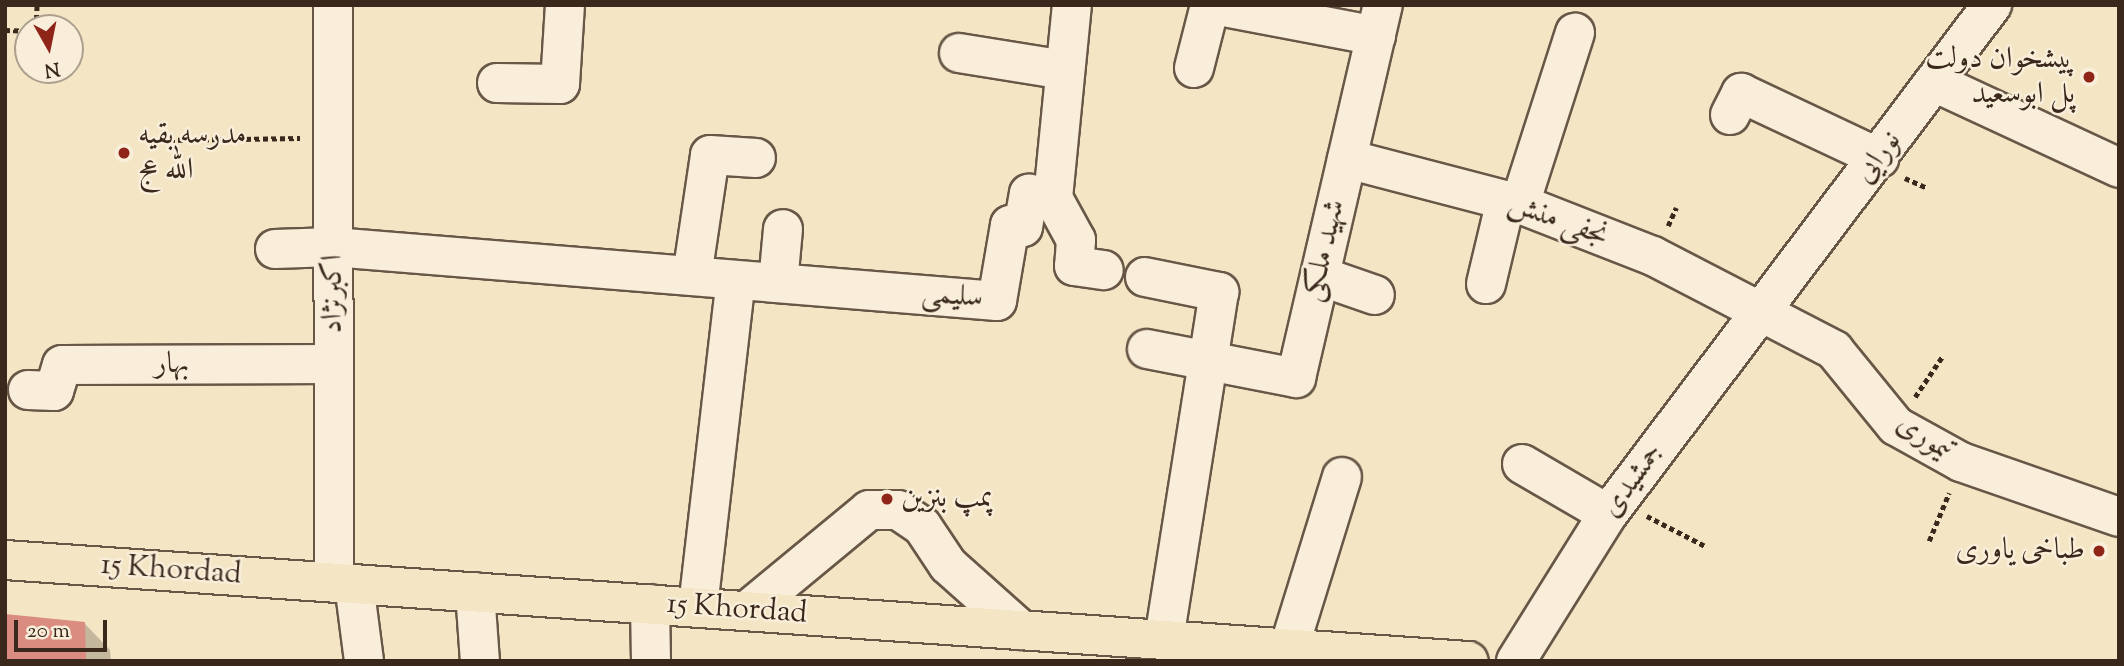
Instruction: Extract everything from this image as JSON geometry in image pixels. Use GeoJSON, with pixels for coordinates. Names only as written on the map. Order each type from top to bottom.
{"type":"FeatureCollection","features":[{"type":"Feature","properties":{"kind":"main road","name":"15 Khordad"},"geometry":{"type":"LineString","coordinates":[[5,559],[1021,630],[1176,647],[1289,648],[1469,661]]}},
{"type":"Feature","properties":{"kind":"street","name":"اکبرنژاد"},"geometry":{"type":"LineString","coordinates":[[332,5],[334,363],[344,583],[364,661]]}},
{"type":"Feature","properties":{"kind":"street"},"geometry":{"type":"LineString","coordinates":[[497,83],[559,85],[565,5]]}},
{"type":"Feature","properties":{"kind":"street"},"geometry":{"type":"LineString","coordinates":[[1072,5],[1053,198],[1076,240],[1074,266],[1104,270]]}},
{"type":"Feature","properties":{"kind":"street"},"geometry":{"type":"LineString","coordinates":[[1194,68],[1212,5],[1379,20]]}},
{"type":"Feature","properties":{"kind":"street","name":"نورایی"},"geometry":{"type":"LineString","coordinates":[[1761,308],[1880,158],[1992,5]]}},
{"type":"Feature","properties":{"kind":"street","name":"شهید ملکی"},"geometry":{"type":"LineString","coordinates":[[1147,349],[1296,378],[1379,20]]}},
{"type":"Feature","properties":{"kind":"street"},"geometry":{"type":"LineString","coordinates":[[1486,284],[1575,33]]}},
{"type":"Feature","properties":{"kind":"street"},"geometry":{"type":"LineString","coordinates":[[959,53],[1065,70]]}},
{"type":"Feature","properties":{"kind":"street"},"geometry":{"type":"LineString","coordinates":[[1934,82],[2119,168]]}},
{"type":"Feature","properties":{"kind":"street"},"geometry":{"type":"LineString","coordinates":[[1730,115],[1741,93],[1880,158]]}},
{"type":"Feature","properties":{"kind":"street"},"geometry":{"type":"LineString","coordinates":[[692,276],[710,155],[756,158]]}},
{"type":"Feature","properties":{"kind":"street","name":"نجفی منش"},"geometry":{"type":"LineString","coordinates":[[1347,159],[1513,202],[1653,256],[1761,308]]}},
{"type":"Feature","properties":{"kind":"street","name":"سلیمی"},"geometry":{"type":"LineString","coordinates":[[275,249],[333,247],[997,301],[1010,225],[1023,227],[1029,194],[1053,198]]}},
{"type":"Feature","properties":{"kind":"street"},"geometry":{"type":"LineString","coordinates":[[778,283],[783,229]]}},
{"type":"Feature","properties":{"kind":"street"},"geometry":{"type":"LineString","coordinates":[[1320,276],[1375,295]]}},
{"type":"Feature","properties":{"kind":"street"},"geometry":{"type":"LineString","coordinates":[[1145,277],[1219,292],[1206,360],[1176,647]]}},
{"type":"Feature","properties":{"kind":"street"},"geometry":{"type":"LineString","coordinates":[[698,607],[736,280]]}},
{"type":"Feature","properties":{"kind":"street","name":"تیموری"},"geometry":{"type":"LineString","coordinates":[[1761,308],[1834,350],[1896,426],[1961,462],[2119,517]]}},
{"type":"Feature","properties":{"kind":"street","name":"جمشیدی"},"geometry":{"type":"LineString","coordinates":[[1516,661],[1613,507],[1761,308]]}},
{"type":"Feature","properties":{"kind":"street","name":"بهار"},"geometry":{"type":"LineString","coordinates":[[28,390],[54,391],[62,365],[334,363]]}},
{"type":"Feature","properties":{"kind":"street"},"geometry":{"type":"LineString","coordinates":[[1522,464],[1613,507]]}},
{"type":"Feature","properties":{"kind":"street"},"geometry":{"type":"LineString","coordinates":[[1289,648],[1342,477]]}},
{"type":"Feature","properties":{"kind":"street"},"geometry":{"type":"LineString","coordinates":[[747,611],[869,510],[898,510],[922,526],[948,565],[1021,630]]}},
{"type":"Feature","properties":{"kind":"street"},"geometry":{"type":"LineString","coordinates":[[475,592],[480,661]]}},
{"type":"Feature","properties":{"kind":"street"},"geometry":{"type":"LineString","coordinates":[[650,604],[651,661]]}},
{"type":"Feature","properties":{"kind":"path"},"geometry":{"type":"LineString","coordinates":[[161,140],[333,137]]}},
{"type":"Feature","properties":{"kind":"path"},"geometry":{"type":"LineString","coordinates":[[1896,426],[1942,357]]}},
{"type":"Feature","properties":{"kind":"path"},"geometry":{"type":"LineString","coordinates":[[1929,541],[1961,462]]}},
{"type":"Feature","properties":{"kind":"path"},"geometry":{"type":"LineString","coordinates":[[1613,507],[1705,546]]}},
{"type":"Feature","properties":{"kind":"building"},"geometry":{"type":"Polygon","coordinates":[[[5,614],[85,622],[86,661],[5,661],[5,614]]]}},
{"type":"Feature","properties":{"kind":"place","name":"پیشخوان دولت پل ابوسعید"},"geometry":{"type":"Point","coordinates":[2089,77]}},
{"type":"Feature","properties":{"kind":"place","name":"مدرسه بقیه‌ الله عج"},"geometry":{"type":"Point","coordinates":[124,153]}},
{"type":"Feature","properties":{"kind":"place","name":"پمپ بنزین"},"geometry":{"type":"Point","coordinates":[887,499]}},
{"type":"Feature","properties":{"kind":"place","name":"طباخی یاوری"},"geometry":{"type":"Point","coordinates":[2099,551]}}]}
